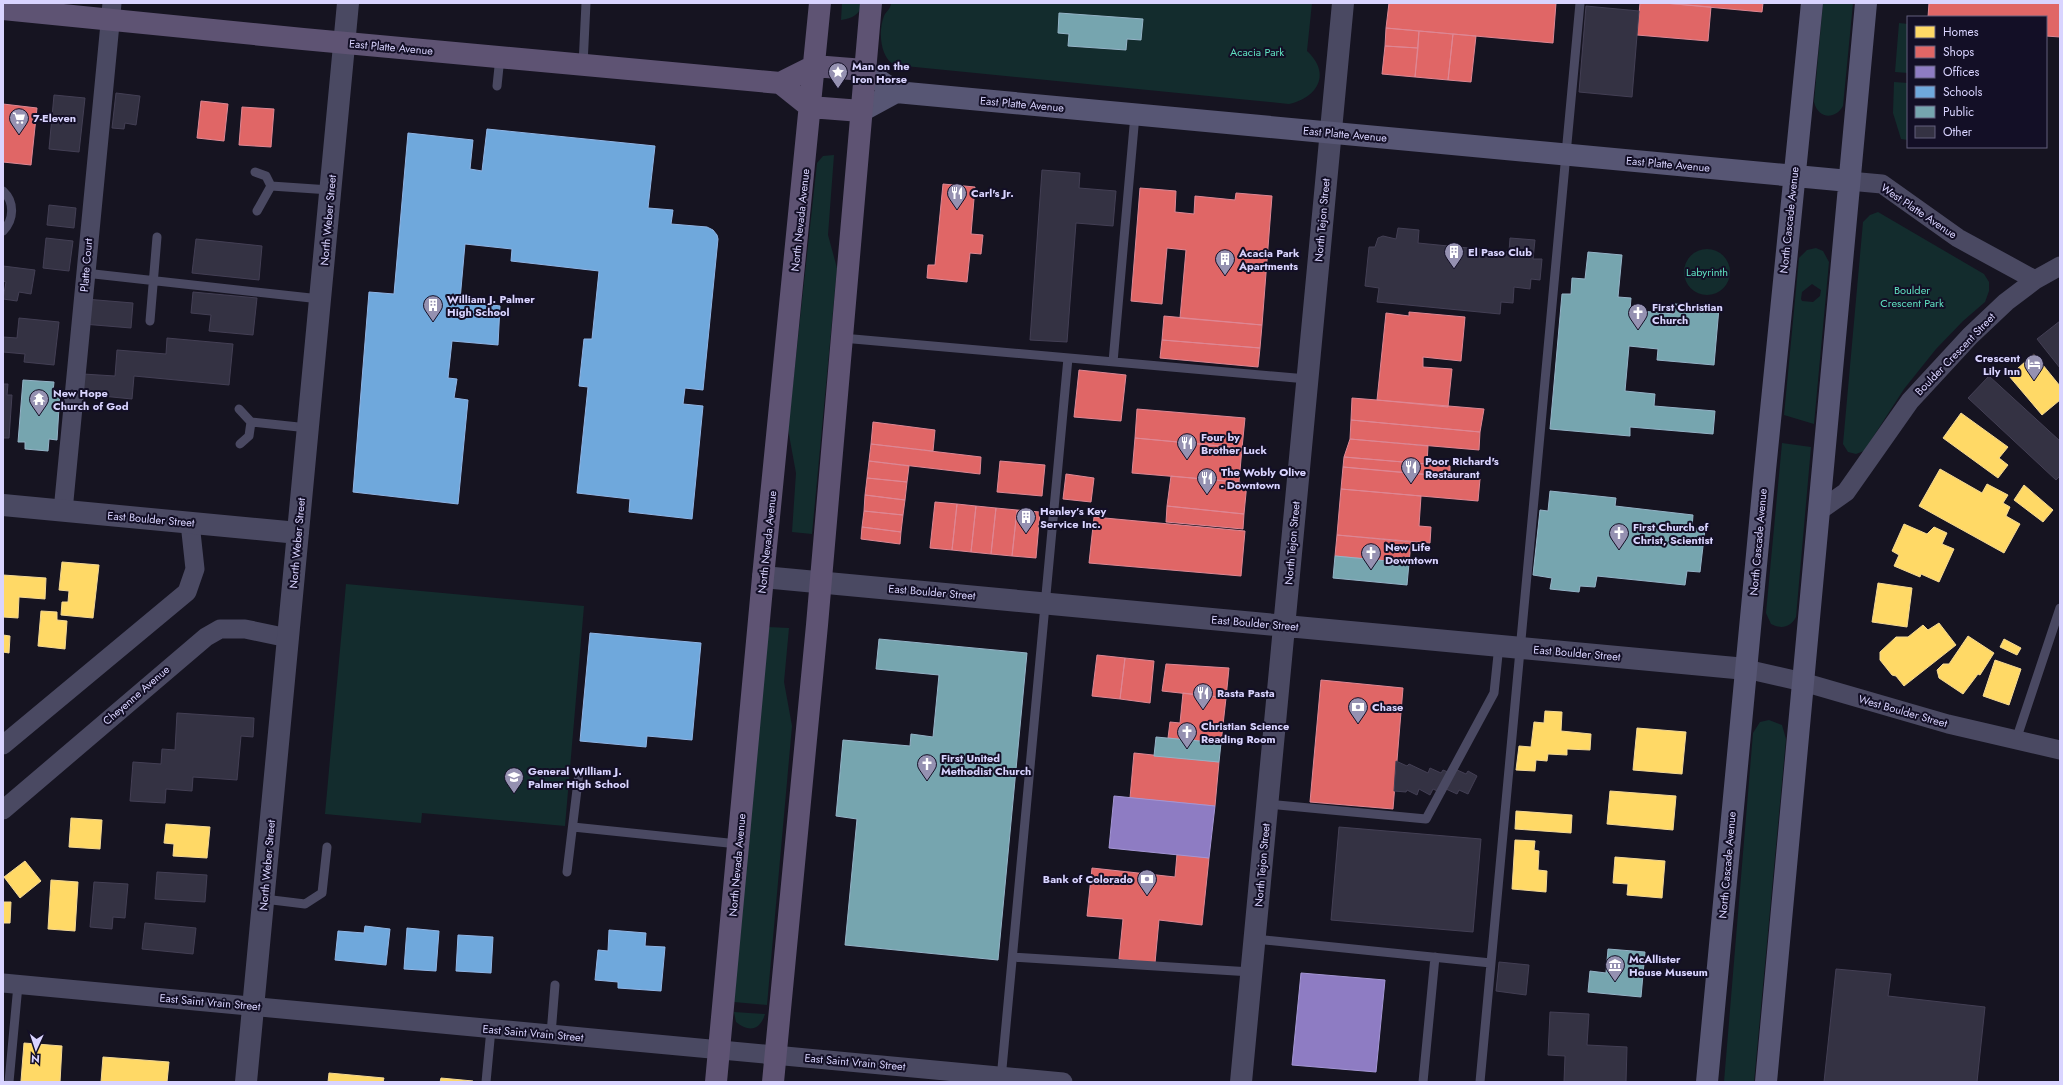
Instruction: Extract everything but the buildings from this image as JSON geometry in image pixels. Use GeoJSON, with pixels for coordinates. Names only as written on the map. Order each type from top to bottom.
{"type":"FeatureCollection","features":[{"type":"Feature","properties":{"kind":"main road","name":"North Nevada Avenue"},"geometry":{"type":"LineString","coordinates":[[716,1082],[763,577],[820,3]]}},
{"type":"Feature","properties":{"kind":"main road"},"geometry":{"type":"LineString","coordinates":[[773,1082],[821,582],[856,192],[864,70],[871,3]]}},
{"type":"Feature","properties":{"kind":"main road","name":"North Cascade Avenue"},"geometry":{"type":"LineString","coordinates":[[1707,1082],[1793,176],[1812,3]]}},
{"type":"Feature","properties":{"kind":"main road"},"geometry":{"type":"LineString","coordinates":[[1766,1082],[1866,3]]}},
{"type":"Feature","properties":{"kind":"main road","name":"East Platte Avenue"},"geometry":{"type":"LineString","coordinates":[[3,9],[111,11],[344,43],[780,83]]}},
{"type":"Feature","properties":{"kind":"main road","name":"East Platte Avenue"},"geometry":{"type":"LineString","coordinates":[[814,66],[864,70],[896,92],[1793,176]]}},
{"type":"Feature","properties":{"kind":"main road"},"geometry":{"type":"LineString","coordinates":[[814,66],[780,83],[810,107],[861,111],[896,92]]}},
{"type":"Feature","properties":{"kind":"main road","name":"West Platte Avenue"},"geometry":{"type":"LineString","coordinates":[[1793,176],[1849,181]]}},
{"type":"Feature","properties":{"kind":"street","name":"North Weber Street"},"geometry":{"type":"LineString","coordinates":[[246,1082],[348,3]]}},
{"type":"Feature","properties":{"kind":"street","name":"North Tejon Street"},"geometry":{"type":"LineString","coordinates":[[1242,1082],[1251,972],[1343,3]]}},
{"type":"Feature","properties":{"kind":"street","name":"Platte Court"},"geometry":{"type":"LineString","coordinates":[[63,511],[111,11]]}},
{"type":"Feature","properties":{"kind":"street","name":"West Platte Avenue"},"geometry":{"type":"LineString","coordinates":[[1849,181],[1882,184],[1958,238],[2035,280]]}},
{"type":"Feature","properties":{"kind":"street","name":"Boulder Crescent Street"},"geometry":{"type":"LineString","coordinates":[[1820,511],[1846,492],[1910,401],[1936,370],[2006,302],[2035,280],[2060,266]]}},
{"type":"Feature","properties":{"kind":"street","name":"East Boulder Street"},"geometry":{"type":"LineString","coordinates":[[3,506],[298,533]]}},
{"type":"Feature","properties":{"kind":"street"},"geometry":{"type":"LineString","coordinates":[[3,745],[187,592],[195,569],[190,523]]}},
{"type":"Feature","properties":{"kind":"street","name":"East Boulder Street"},"geometry":{"type":"LineString","coordinates":[[763,577],[1746,669]]}},
{"type":"Feature","properties":{"kind":"street","name":"Cheyenne Avenue"},"geometry":{"type":"LineString","coordinates":[[3,810],[206,637],[220,629],[245,629],[288,638]]}},
{"type":"Feature","properties":{"kind":"street","name":"West Boulder Street"},"geometry":{"type":"LineString","coordinates":[[1746,669],[1803,682],[1948,724],[2060,750]]}},
{"type":"Feature","properties":{"kind":"street","name":"East Saint Vrain Street"},"geometry":{"type":"LineString","coordinates":[[10,984],[719,1051],[776,1054],[1001,1079],[1063,1082]]}},
{"type":"Feature","properties":{"kind":"lane"},"geometry":{"type":"LineString","coordinates":[[583,65],[586,3]]}},
{"type":"Feature","properties":{"kind":"lane"},"geometry":{"type":"LineString","coordinates":[[1480,1082],[1580,3]]}},
{"type":"Feature","properties":{"kind":"lane"},"geometry":{"type":"LineString","coordinates":[[497,86],[500,57]]}},
{"type":"Feature","properties":{"kind":"lane"},"geometry":{"type":"LineString","coordinates":[[1113,362],[1135,115]]}},
{"type":"Feature","properties":{"kind":"lane"},"geometry":{"type":"LineString","coordinates":[[255,172],[266,176],[271,186]]}},
{"type":"Feature","properties":{"kind":"lane"},"geometry":{"type":"LineString","coordinates":[[271,186],[330,190]]}},
{"type":"Feature","properties":{"kind":"lane"},"geometry":{"type":"LineString","coordinates":[[257,211],[271,186]]}},
{"type":"Feature","properties":{"kind":"lane"},"geometry":{"type":"LineString","coordinates":[[3,191],[12,208],[11,220],[3,231]]}},
{"type":"Feature","properties":{"kind":"lane"},"geometry":{"type":"LineString","coordinates":[[150,321],[157,237]]}},
{"type":"Feature","properties":{"kind":"lane"},"geometry":{"type":"LineString","coordinates":[[86,273],[320,298]]}},
{"type":"Feature","properties":{"kind":"lane"},"geometry":{"type":"LineString","coordinates":[[842,338],[1307,379]]}},
{"type":"Feature","properties":{"kind":"lane"},"geometry":{"type":"LineString","coordinates":[[1001,1079],[1068,358]]}},
{"type":"Feature","properties":{"kind":"lane"},"geometry":{"type":"LineString","coordinates":[[239,409],[251,422],[308,428]]}},
{"type":"Feature","properties":{"kind":"lane"},"geometry":{"type":"LineString","coordinates":[[240,444],[249,436],[251,422]]}},
{"type":"Feature","properties":{"kind":"lane"},"geometry":{"type":"LineString","coordinates":[[2016,740],[2060,608]]}},
{"type":"Feature","properties":{"kind":"lane"},"geometry":{"type":"LineString","coordinates":[[1268,804],[1426,819],[1494,693],[1499,645]]}},
{"type":"Feature","properties":{"kind":"lane"},"geometry":{"type":"LineString","coordinates":[[567,872],[579,772]]}},
{"type":"Feature","properties":{"kind":"lane"},"geometry":{"type":"LineString","coordinates":[[573,827],[738,844]]}},
{"type":"Feature","properties":{"kind":"lane"},"geometry":{"type":"LineString","coordinates":[[264,899],[306,904],[322,894],[327,847]]}},
{"type":"Feature","properties":{"kind":"lane"},"geometry":{"type":"LineString","coordinates":[[1255,938],[1491,963]]}},
{"type":"Feature","properties":{"kind":"lane"},"geometry":{"type":"LineString","coordinates":[[1013,957],[1251,972]]}},
{"type":"Feature","properties":{"kind":"lane"},"geometry":{"type":"LineString","coordinates":[[1423,1082],[1435,957]]}},
{"type":"Feature","properties":{"kind":"lane"},"geometry":{"type":"LineString","coordinates":[[9,1082],[10,984]]}},
{"type":"Feature","properties":{"kind":"lane"},"geometry":{"type":"LineString","coordinates":[[551,1034],[555,985]]}},
{"type":"Feature","properties":{"kind":"lane"},"geometry":{"type":"LineString","coordinates":[[486,1082],[491,1029]]}},
{"type":"Feature","properties":{"kind":"green space"},"geometry":{"type":"Polygon","coordinates":[[[842,3],[863,3],[860,10],[855,15],[841,20],[842,3]]]}},
{"type":"Feature","properties":{"kind":"green space","name":"Acacia Park"},"geometry":{"type":"Polygon","coordinates":[[[891,3],[1312,3],[1307,51],[1315,60],[1319,68],[1320,76],[1314,91],[1299,101],[1289,104],[895,65],[890,62],[883,50],[881,36],[882,22],[891,3]]]}},
{"type":"Feature","properties":{"kind":"green space"},"geometry":{"type":"Polygon","coordinates":[[[1823,3],[1853,3],[1843,106],[1836,114],[1827,116],[1819,112],[1814,102],[1823,3]]]}},
{"type":"Feature","properties":{"kind":"green space"},"geometry":{"type":"Polygon","coordinates":[[[1899,23],[1907,24],[1907,73],[1895,72],[1899,23]]]}},
{"type":"Feature","properties":{"kind":"green space"},"geometry":{"type":"Polygon","coordinates":[[[1894,82],[1907,83],[1907,140],[1901,139],[1893,113],[1894,82]]]}},
{"type":"Feature","properties":{"kind":"green space"},"geometry":{"type":"Polygon","coordinates":[[[834,155],[828,235],[837,268],[812,534],[792,532],[796,473],[788,429],[817,163],[823,156],[834,155]]]}},
{"type":"Feature","properties":{"kind":"green space","name":"Boulder Crescent Park"},"geometry":{"type":"Polygon","coordinates":[[[1878,212],[1984,274],[1989,282],[1989,291],[1985,302],[1963,321],[1936,349],[1904,389],[1864,451],[1856,454],[1848,452],[1843,444],[1863,222],[1870,215],[1878,212]]]}},
{"type":"Feature","properties":{"kind":"green space"},"geometry":{"type":"Polygon","coordinates":[[[1816,248],[1823,251],[1829,262],[1814,424],[1784,415],[1799,258],[1807,250],[1816,248]],[[1812,284],[1802,292],[1802,301],[1813,302],[1820,296],[1821,290],[1812,284]]]}},
{"type":"Feature","properties":{"kind":"green space","name":"Labyrinth"},"geometry":{"type":"Polygon","coordinates":[[[1707,249],[1720,253],[1726,259],[1730,272],[1726,285],[1720,291],[1707,295],[1694,291],[1688,285],[1684,272],[1688,259],[1694,253],[1707,249]]]}},
{"type":"Feature","properties":{"kind":"green space"},"geometry":{"type":"Polygon","coordinates":[[[1782,443],[1811,447],[1796,617],[1794,621],[1788,625],[1778,627],[1771,624],[1766,613],[1782,443]]]}},
{"type":"Feature","properties":{"kind":"green space"},"geometry":{"type":"Polygon","coordinates":[[[346,584],[584,606],[565,826],[422,813],[421,823],[325,814],[346,584]]]}},
{"type":"Feature","properties":{"kind":"green space"},"geometry":{"type":"Polygon","coordinates":[[[768,627],[789,628],[784,682],[792,726],[767,1005],[734,1002],[768,627]]]}},
{"type":"Feature","properties":{"kind":"green space"},"geometry":{"type":"Polygon","coordinates":[[[1769,720],[1782,725],[1786,739],[1754,1082],[1724,1082],[1753,733],[1760,722],[1769,720]]]}},
{"type":"Feature","properties":{"kind":"green space"},"geometry":{"type":"Polygon","coordinates":[[[734,1012],[765,1014],[763,1020],[757,1027],[749,1028],[736,1022],[734,1012]]]}},
{"type":"Feature","properties":{"kind":"place","name":"Man on the Iron Horse"},"geometry":{"type":"Point","coordinates":[838,89]}},
{"type":"Feature","properties":{"kind":"place","name":"7-Eleven"},"geometry":{"type":"Point","coordinates":[19,135]}},
{"type":"Feature","properties":{"kind":"place","name":"Carl's Jr."},"geometry":{"type":"Point","coordinates":[957,210]}},
{"type":"Feature","properties":{"kind":"place","name":"El Paso Club"},"geometry":{"type":"Point","coordinates":[1454,269]}},
{"type":"Feature","properties":{"kind":"place","name":"Acacia Park Apartments"},"geometry":{"type":"Point","coordinates":[1225,276]}},
{"type":"Feature","properties":{"kind":"place","name":"William J. Palmer High School"},"geometry":{"type":"Point","coordinates":[433,322]}},
{"type":"Feature","properties":{"kind":"place","name":"First Christian Church"},"geometry":{"type":"Point","coordinates":[1638,330]}},
{"type":"Feature","properties":{"kind":"place","name":"Crescent Lily Inn"},"geometry":{"type":"Point","coordinates":[2034,381]}},
{"type":"Feature","properties":{"kind":"place","name":"New Hope Church of God"},"geometry":{"type":"Point","coordinates":[39,416]}},
{"type":"Feature","properties":{"kind":"place","name":"Four by Brother Luck"},"geometry":{"type":"Point","coordinates":[1187,460]}},
{"type":"Feature","properties":{"kind":"place","name":"Poor Richard's Restaurant"},"geometry":{"type":"Point","coordinates":[1411,484]}},
{"type":"Feature","properties":{"kind":"place","name":"The Wobly Olive - Downtown"},"geometry":{"type":"Point","coordinates":[1207,495]}},
{"type":"Feature","properties":{"kind":"place","name":"Henley’s Key Service Inc."},"geometry":{"type":"Point","coordinates":[1026,534]}},
{"type":"Feature","properties":{"kind":"place","name":"First Church of Christ, Scientist"},"geometry":{"type":"Point","coordinates":[1619,550]}},
{"type":"Feature","properties":{"kind":"place","name":"New Life Downtown"},"geometry":{"type":"Point","coordinates":[1371,570]}},
{"type":"Feature","properties":{"kind":"place","name":"Rasta Pasta"},"geometry":{"type":"Point","coordinates":[1203,710]}},
{"type":"Feature","properties":{"kind":"place","name":"Chase"},"geometry":{"type":"Point","coordinates":[1358,724]}},
{"type":"Feature","properties":{"kind":"place","name":"Christian Science Reading Room"},"geometry":{"type":"Point","coordinates":[1187,749]}},
{"type":"Feature","properties":{"kind":"place","name":"First United Methodist Church"},"geometry":{"type":"Point","coordinates":[927,781]}},
{"type":"Feature","properties":{"kind":"place","name":"General William J. Palmer High School"},"geometry":{"type":"Point","coordinates":[514,794]}},
{"type":"Feature","properties":{"kind":"place","name":"Bank of Colorado"},"geometry":{"type":"Point","coordinates":[1147,896]}},
{"type":"Feature","properties":{"kind":"place","name":"McAllister House Museum"},"geometry":{"type":"Point","coordinates":[1615,982]}}]}
